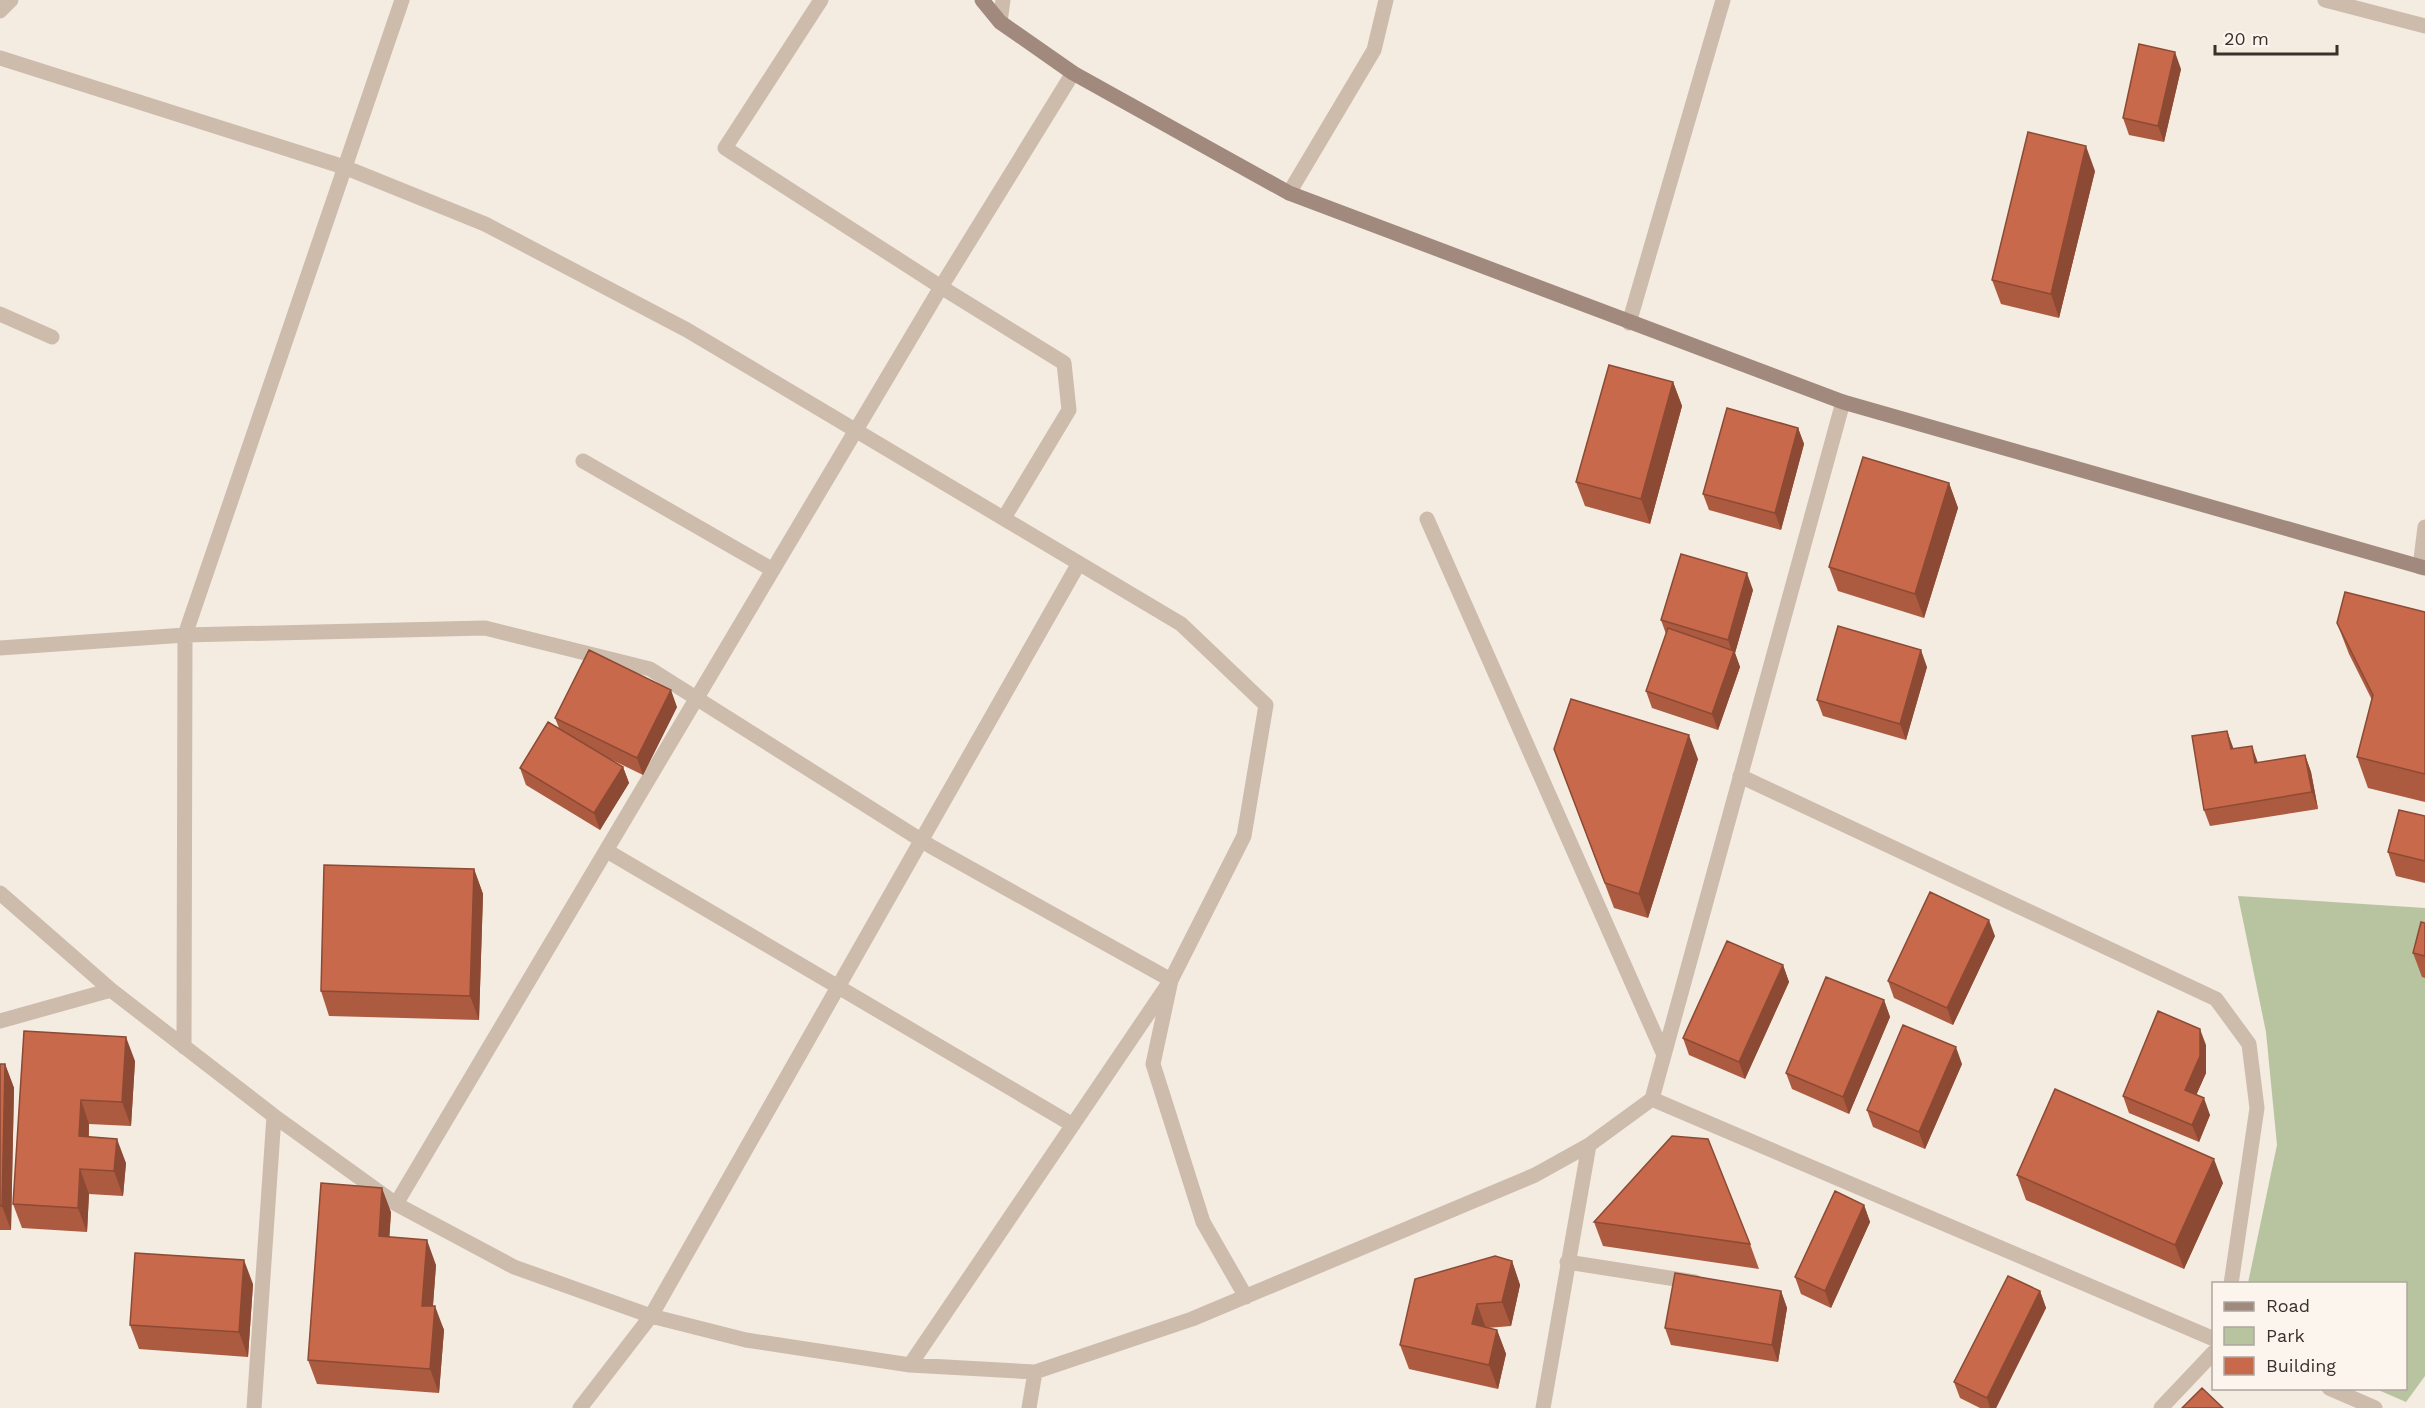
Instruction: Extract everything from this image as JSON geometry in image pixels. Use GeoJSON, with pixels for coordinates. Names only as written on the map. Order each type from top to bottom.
{"type":"FeatureCollection","features":[{"type":"Feature","properties":{"kind":"main road"},"geometry":{"type":"LineString","coordinates":[[982,0],[1000,22],[1073,73],[1289,193],[1843,402],[2422,567]]}},
{"type":"Feature","properties":{"kind":"street"},"geometry":{"type":"LineString","coordinates":[[0,11],[11,0]]}},
{"type":"Feature","properties":{"kind":"street"},"geometry":{"type":"LineString","coordinates":[[184,1047],[185,635],[402,0]]}},
{"type":"Feature","properties":{"kind":"street"},"geometry":{"type":"LineString","coordinates":[[821,0],[725,148],[1064,363],[1069,410],[1004,518]]}},
{"type":"Feature","properties":{"kind":"street"},"geometry":{"type":"LineString","coordinates":[[1000,22],[1004,0]]}},
{"type":"Feature","properties":{"kind":"street"},"geometry":{"type":"LineString","coordinates":[[1289,193],[1374,51],[1386,0]]}},
{"type":"Feature","properties":{"kind":"street"},"geometry":{"type":"LineString","coordinates":[[1629,323],[1723,0]]}},
{"type":"Feature","properties":{"kind":"street"},"geometry":{"type":"LineString","coordinates":[[2325,0],[2425,26]]}},
{"type":"Feature","properties":{"kind":"street"},"geometry":{"type":"LineString","coordinates":[[0,58],[344,167],[485,224],[687,330],[1181,624],[1266,705],[1244,836],[1171,980],[910,1365]]}},
{"type":"Feature","properties":{"kind":"street"},"geometry":{"type":"LineString","coordinates":[[396,1204],[941,287],[1073,73]]}},
{"type":"Feature","properties":{"kind":"street"},"geometry":{"type":"LineString","coordinates":[[0,314],[52,337]]}},
{"type":"Feature","properties":{"kind":"street"},"geometry":{"type":"LineString","coordinates":[[0,893],[111,990],[274,1116],[396,1204],[514,1267],[651,1316],[746,1340],[910,1365],[1035,1372],[1192,1319],[1535,1175],[1589,1144],[1652,1099],[1843,402]]}},
{"type":"Feature","properties":{"kind":"street"},"geometry":{"type":"LineString","coordinates":[[583,461],[773,570]]}},
{"type":"Feature","properties":{"kind":"street"},"geometry":{"type":"LineString","coordinates":[[1427,519],[1664,1055]]}},
{"type":"Feature","properties":{"kind":"street"},"geometry":{"type":"LineString","coordinates":[[2422,567],[2425,527]]}},
{"type":"Feature","properties":{"kind":"street"},"geometry":{"type":"LineString","coordinates":[[580,1408],[651,1316],[1079,563]]}},
{"type":"Feature","properties":{"kind":"street"},"geometry":{"type":"LineString","coordinates":[[0,648],[185,635],[485,628],[650,669],[921,840],[1171,980]]}},
{"type":"Feature","properties":{"kind":"street"},"geometry":{"type":"LineString","coordinates":[[1740,776],[2216,999],[2249,1044],[2257,1108],[2231,1282]]}},
{"type":"Feature","properties":{"kind":"street"},"geometry":{"type":"LineString","coordinates":[[607,851],[1073,1125]]}},
{"type":"Feature","properties":{"kind":"street"},"geometry":{"type":"LineString","coordinates":[[1171,980],[1153,1064],[1203,1222],[1245,1297]]}},
{"type":"Feature","properties":{"kind":"street"},"geometry":{"type":"LineString","coordinates":[[0,1021],[111,990]]}},
{"type":"Feature","properties":{"kind":"street"},"geometry":{"type":"LineString","coordinates":[[1652,1099],[2212,1338]]}},
{"type":"Feature","properties":{"kind":"street"},"geometry":{"type":"LineString","coordinates":[[254,1408],[274,1116]]}},
{"type":"Feature","properties":{"kind":"street"},"geometry":{"type":"LineString","coordinates":[[1543,1408],[1589,1144]]}},
{"type":"Feature","properties":{"kind":"street"},"geometry":{"type":"LineString","coordinates":[[1567,1262],[1708,1284]]}},
{"type":"Feature","properties":{"kind":"street"},"geometry":{"type":"LineString","coordinates":[[2161,1408],[2212,1354]]}},
{"type":"Feature","properties":{"kind":"street"},"geometry":{"type":"LineString","coordinates":[[1029,1408],[1035,1372]]}},
{"type":"Feature","properties":{"kind":"street"},"geometry":{"type":"LineString","coordinates":[[2331,1390],[2375,1408]]}},
{"type":"Feature","properties":{"kind":"green space"},"geometry":{"type":"Polygon","coordinates":[[[2238,896],[2425,908],[2425,1376],[2406,1402],[2378,1390],[2407,1390],[2407,1282],[2248,1282],[2277,1145],[2266,1032],[2238,896]]]}},
{"type":"Feature","properties":{"kind":"building"},"geometry":{"type":"Polygon","coordinates":[[[2139,44],[2175,52],[2158,126],[2123,118],[2139,44]]]}},
{"type":"Feature","properties":{"kind":"building"},"geometry":{"type":"Polygon","coordinates":[[[2028,132],[2086,146],[2051,294],[1992,280],[2028,132]]]}},
{"type":"Feature","properties":{"kind":"building"},"geometry":{"type":"Polygon","coordinates":[[[1609,365],[1673,382],[1641,499],[1576,482],[1609,365]]]}},
{"type":"Feature","properties":{"kind":"building"},"geometry":{"type":"Polygon","coordinates":[[[1727,408],[1798,428],[1775,513],[1703,494],[1727,408]]]}},
{"type":"Feature","properties":{"kind":"building"},"geometry":{"type":"Polygon","coordinates":[[[1863,457],[1949,483],[1915,594],[1829,567],[1863,457]]]}},
{"type":"Feature","properties":{"kind":"building"},"geometry":{"type":"Polygon","coordinates":[[[1681,554],[1747,573],[1728,640],[1661,620],[1681,554]]]}},
{"type":"Feature","properties":{"kind":"building"},"geometry":{"type":"Polygon","coordinates":[[[2345,592],[2425,612],[2425,774],[2357,757],[2373,695],[2337,623],[2345,592]]]}},
{"type":"Feature","properties":{"kind":"building"},"geometry":{"type":"Polygon","coordinates":[[[1838,626],[1921,650],[1900,724],[1817,700],[1838,626]]]}},
{"type":"Feature","properties":{"kind":"building"},"geometry":{"type":"Polygon","coordinates":[[[1668,628],[1734,651],[1712,714],[1646,691],[1668,628]]]}},
{"type":"Feature","properties":{"kind":"building"},"geometry":{"type":"Polygon","coordinates":[[[589,650],[671,690],[637,758],[555,718],[589,650]]]}},
{"type":"Feature","properties":{"kind":"building"},"geometry":{"type":"Polygon","coordinates":[[[1571,699],[1689,735],[1639,894],[1605,883],[1554,749],[1571,699]]]}},
{"type":"Feature","properties":{"kind":"building"},"geometry":{"type":"Polygon","coordinates":[[[548,722],[623,767],[594,813],[520,768],[548,722]]]}},
{"type":"Feature","properties":{"kind":"building"},"geometry":{"type":"Polygon","coordinates":[[[2227,731],[2231,749],[2252,746],[2255,763],[2305,755],[2312,792],[2204,810],[2192,736],[2227,731]]]}},
{"type":"Feature","properties":{"kind":"building"},"geometry":{"type":"Polygon","coordinates":[[[2399,810],[2425,816],[2425,861],[2388,852],[2399,810]]]}},
{"type":"Feature","properties":{"kind":"building"},"geometry":{"type":"Polygon","coordinates":[[[324,865],[474,869],[470,996],[321,991],[324,865]]]}},
{"type":"Feature","properties":{"kind":"building"},"geometry":{"type":"Polygon","coordinates":[[[1930,892],[1989,920],[1947,1008],[1888,981],[1930,892]]]}},
{"type":"Feature","properties":{"kind":"building"},"geometry":{"type":"Polygon","coordinates":[[[2421,922],[2425,923],[2425,956],[2413,953],[2421,922]]]}},
{"type":"Feature","properties":{"kind":"building"},"geometry":{"type":"Polygon","coordinates":[[[1727,941],[1783,965],[1739,1062],[1683,1038],[1727,941]]]}},
{"type":"Feature","properties":{"kind":"building"},"geometry":{"type":"Polygon","coordinates":[[[1826,977],[1884,1000],[1843,1097],[1786,1073],[1826,977]]]}},
{"type":"Feature","properties":{"kind":"building"},"geometry":{"type":"Polygon","coordinates":[[[2158,1011],[2200,1029],[2200,1056],[2185,1090],[2204,1098],[2192,1125],[2123,1096],[2158,1011]]]}},
{"type":"Feature","properties":{"kind":"building"},"geometry":{"type":"Polygon","coordinates":[[[1903,1025],[1956,1047],[1919,1132],[1867,1110],[1903,1025]]]}},
{"type":"Feature","properties":{"kind":"building"},"geometry":{"type":"Polygon","coordinates":[[[24,1031],[126,1037],[122,1102],[81,1100],[79,1136],[117,1139],[114,1171],[80,1169],[78,1208],[13,1204],[24,1031]]]}},
{"type":"Feature","properties":{"kind":"building"},"geometry":{"type":"Polygon","coordinates":[[[0,1064],[5,1064],[2,1206],[0,1206],[0,1064]]]}},
{"type":"Feature","properties":{"kind":"building"},"geometry":{"type":"Polygon","coordinates":[[[2055,1089],[2214,1159],[2175,1245],[2017,1175],[2055,1089]]]}},
{"type":"Feature","properties":{"kind":"building"},"geometry":{"type":"Polygon","coordinates":[[[1672,1136],[1708,1139],[1750,1244],[1594,1222],[1672,1136]]]}},
{"type":"Feature","properties":{"kind":"building"},"geometry":{"type":"Polygon","coordinates":[[[321,1183],[382,1188],[379,1236],[427,1240],[422,1306],[435,1306],[430,1369],[308,1360],[321,1183]]]}},
{"type":"Feature","properties":{"kind":"building"},"geometry":{"type":"Polygon","coordinates":[[[1835,1191],[1864,1205],[1825,1291],[1795,1277],[1835,1191]]]}},
{"type":"Feature","properties":{"kind":"building"},"geometry":{"type":"Polygon","coordinates":[[[135,1253],[244,1260],[239,1332],[130,1325],[135,1253]]]}},
{"type":"Feature","properties":{"kind":"building"},"geometry":{"type":"Polygon","coordinates":[[[1495,1256],[1512,1261],[1502,1302],[1477,1304],[1472,1324],[1497,1330],[1489,1365],[1400,1345],[1415,1279],[1495,1256]]]}},
{"type":"Feature","properties":{"kind":"building"},"geometry":{"type":"Polygon","coordinates":[[[1675,1273],[1781,1291],[1772,1345],[1665,1328],[1675,1273]]]}},
{"type":"Feature","properties":{"kind":"building"},"geometry":{"type":"Polygon","coordinates":[[[2008,1276],[2040,1291],[1987,1398],[1954,1382],[2008,1276]]]}},
{"type":"Feature","properties":{"kind":"building"},"geometry":{"type":"Polygon","coordinates":[[[2202,1388],[2223,1408],[2182,1408],[2202,1388]]]}}]}
